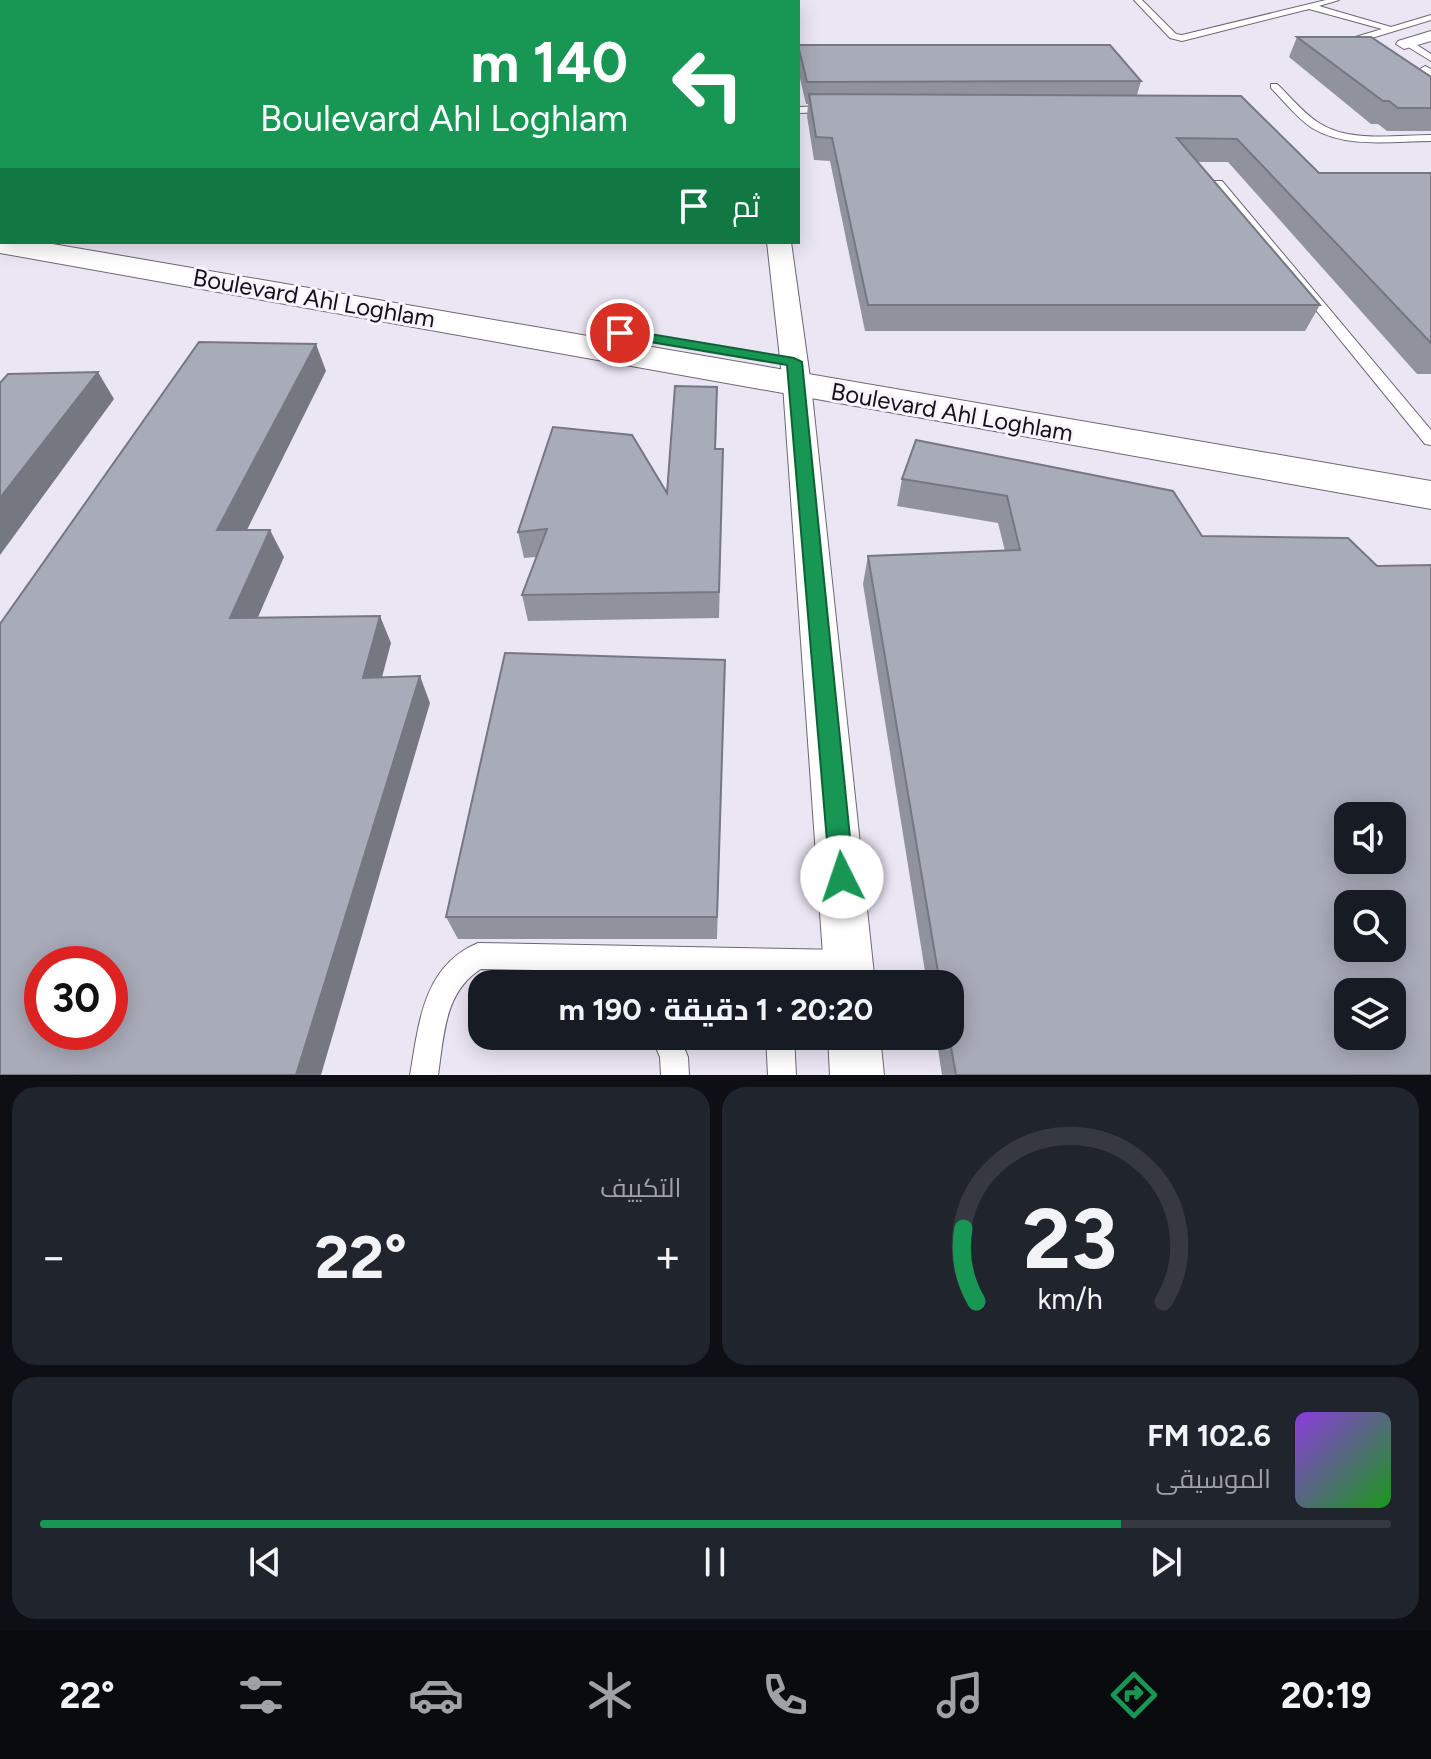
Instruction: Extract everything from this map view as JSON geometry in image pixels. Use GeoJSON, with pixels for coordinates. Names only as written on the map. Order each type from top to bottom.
{"type":"FeatureCollection","features":[{"type":"Feature","properties":{"kind":"main road","name":"Boulevard Ahl Loghlam"},"geometry":{"type":"LineString","coordinates":[[8,244],[268,282],[586,336],[1431,495]]}},
{"type":"Feature","properties":{"kind":"main road","name":"Boulevard Ahl Loghlam"},"geometry":{"type":"LineString","coordinates":[[91,244],[268,282]]}},
{"type":"Feature","properties":{"kind":"main road","name":"Boulevard Ahl Loghlam"},"geometry":{"type":"LineString","coordinates":[[796,374],[1431,472]]}},
{"type":"Feature","properties":{"kind":"street"},"geometry":{"type":"LineString","coordinates":[[1406,43],[1431,36]]}},
{"type":"Feature","properties":{"kind":"street"},"geometry":{"type":"LineString","coordinates":[[779,244],[796,374],[849,970]]}},
{"type":"Feature","properties":{"kind":"street"},"geometry":{"type":"LineString","coordinates":[[855,1050],[857,1075]]}},
{"type":"Feature","properties":{"kind":"lane"},"geometry":{"type":"LineString","coordinates":[[1138,0],[1173,36],[1182,38],[1335,0]]}},
{"type":"Feature","properties":{"kind":"lane"},"geometry":{"type":"LineString","coordinates":[[1152,0],[1169,0]]}},
{"type":"Feature","properties":{"kind":"lane"},"geometry":{"type":"LineString","coordinates":[[1286,0],[1390,29]]}},
{"type":"Feature","properties":{"kind":"lane"},"geometry":{"type":"LineString","coordinates":[[1337,46],[1431,17]]}},
{"type":"Feature","properties":{"kind":"lane"},"geometry":{"type":"LineString","coordinates":[[1406,43],[1431,58]]}},
{"type":"Feature","properties":{"kind":"lane"},"geometry":{"type":"LineString","coordinates":[[1274,86],[1315,124],[1328,131],[1363,137],[1431,138]]}},
{"type":"Feature","properties":{"kind":"lane"},"geometry":{"type":"LineString","coordinates":[[800,110],[845,109]]}},
{"type":"Feature","properties":{"kind":"lane"},"geometry":{"type":"LineString","coordinates":[[1218,183],[1431,440]]}},
{"type":"Feature","properties":{"kind":"lane"},"geometry":{"type":"LineString","coordinates":[[424,1075],[446,982],[463,963],[478,956],[725,970]]}},
{"type":"Feature","properties":{"kind":"lane"},"geometry":{"type":"LineString","coordinates":[[671,1050],[675,1075]]}},
{"type":"Feature","properties":{"kind":"lane"},"geometry":{"type":"LineString","coordinates":[[781,1050],[782,1075]]}},
{"type":"Feature","properties":{"kind":"building"},"geometry":{"type":"Polygon","coordinates":[[[1297,37],[1371,37],[1431,77],[1431,108],[1398,108],[1389,101],[1383,101],[1297,37]]]}},
{"type":"Feature","properties":{"kind":"building"},"geometry":{"type":"Polygon","coordinates":[[[800,45],[1110,45],[1141,81],[807,82],[800,45]]]}},
{"type":"Feature","properties":{"kind":"building"},"geometry":{"type":"Polygon","coordinates":[[[809,94],[1241,96],[1319,173],[1431,173],[1431,343],[1237,139],[1177,138],[1320,305],[868,305],[832,138],[816,137],[809,94]]]}},
{"type":"Feature","properties":{"kind":"building"},"geometry":{"type":"Polygon","coordinates":[[[199,342],[316,344],[217,530],[270,530],[230,618],[380,616],[363,678],[420,676],[296,1075],[0,1075],[0,624],[199,342]]]}},
{"type":"Feature","properties":{"kind":"building"},"geometry":{"type":"Polygon","coordinates":[[[98,372],[0,498],[0,383],[8,374],[98,372]]]}},
{"type":"Feature","properties":{"kind":"building"},"geometry":{"type":"Polygon","coordinates":[[[675,386],[717,387],[715,449],[723,449],[719,592],[522,595],[547,529],[518,532],[553,427],[632,435],[667,493],[675,386]]]}},
{"type":"Feature","properties":{"kind":"building"},"geometry":{"type":"Polygon","coordinates":[[[916,440],[1173,491],[1202,536],[1348,538],[1377,566],[1431,565],[1431,1075],[956,1075],[952,1050],[964,1050],[964,970],[938,970],[868,556],[1020,550],[1007,496],[902,479],[916,440]]]}},
{"type":"Feature","properties":{"kind":"building"},"geometry":{"type":"Polygon","coordinates":[[[505,653],[725,660],[717,917],[446,917],[505,653]]]}},
{"type":"Feature","properties":{"kind":"route"},"geometry":{"type":"LineString","coordinates":[[620,333],[794,362],[842,877]]}}]}
